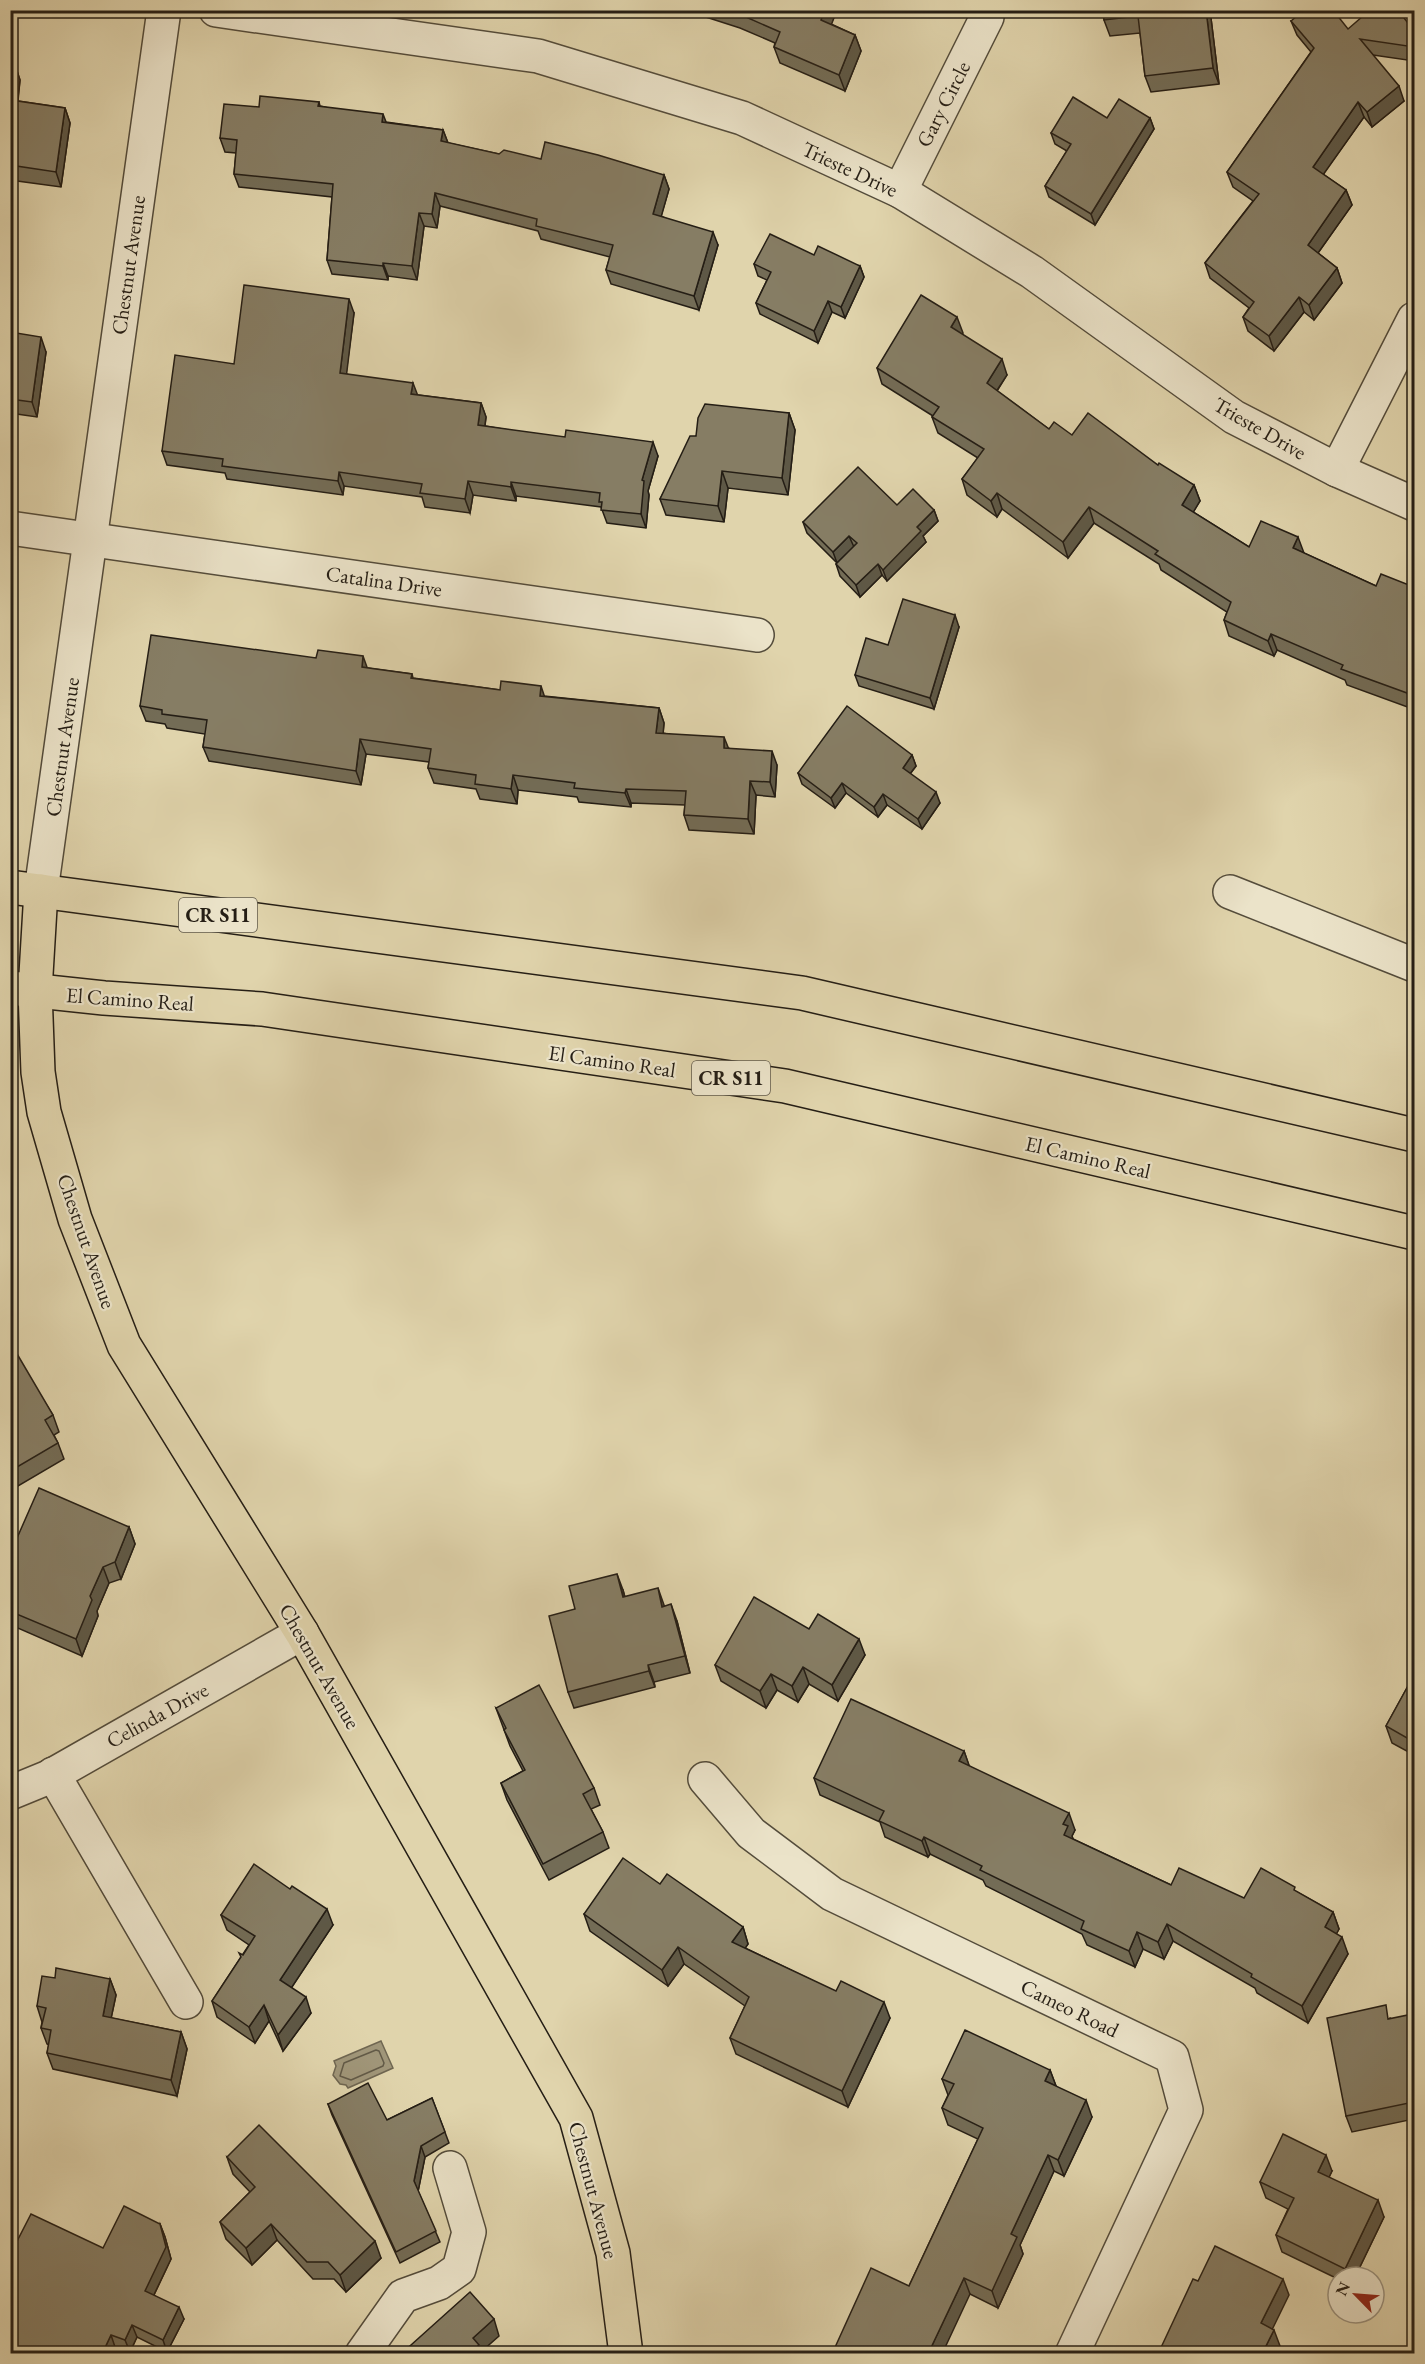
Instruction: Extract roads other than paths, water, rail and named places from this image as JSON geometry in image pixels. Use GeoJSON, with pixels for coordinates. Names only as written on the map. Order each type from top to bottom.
{"type":"FeatureCollection","features":[{"type":"Feature","properties":{"kind":"main road","name":"Chestnut Avenue"},"geometry":{"type":"LineString","coordinates":[[26,889],[23,990],[44,1112],[75,1219],[124,1345],[302,1633],[576,2118],[613,2253],[626,2354]]}},
{"type":"Feature","properties":{"kind":"main road","name":"CR S11"},"geometry":{"type":"LineString","coordinates":[[26,889],[802,993],[1414,1135]]}},
{"type":"Feature","properties":{"kind":"main road","name":"El Camino Real"},"geometry":{"type":"LineString","coordinates":[[23,990],[262,1009],[785,1086],[1414,1233]]}},
{"type":"Feature","properties":{"kind":"street","name":"Chestnut Avenue"},"geometry":{"type":"LineString","coordinates":[[26,889],[90,538],[164,10]]}},
{"type":"Feature","properties":{"kind":"street","name":"Trieste Drive"},"geometry":{"type":"LineString","coordinates":[[216,10],[538,57],[742,118],[900,192],[1032,272],[1234,417],[1337,470],[1414,504]]}},
{"type":"Feature","properties":{"kind":"street","name":"Gary Circle"},"geometry":{"type":"LineString","coordinates":[[900,192],[987,17]]}},
{"type":"Feature","properties":{"kind":"street"},"geometry":{"type":"LineString","coordinates":[[1337,470],[1414,319]]}},
{"type":"Feature","properties":{"kind":"street","name":"Catalina Drive"},"geometry":{"type":"LineString","coordinates":[[10,528],[757,635]]}},
{"type":"Feature","properties":{"kind":"street"},"geometry":{"type":"LineString","coordinates":[[1230,892],[1414,965]]}},
{"type":"Feature","properties":{"kind":"street","name":"Celinda Drive"},"geometry":{"type":"LineString","coordinates":[[10,1793],[53,1774],[302,1633]]}},
{"type":"Feature","properties":{"kind":"street"},"geometry":{"type":"LineString","coordinates":[[53,1774],[186,2002]]}},
{"type":"Feature","properties":{"kind":"street","name":"Cameo Road"},"geometry":{"type":"LineString","coordinates":[[705,1779],[751,1833],[832,1894],[1172,2057],[1186,2110],[1072,2354]]}},
{"type":"Feature","properties":{"kind":"street"},"geometry":{"type":"LineString","coordinates":[[362,2354],[403,2296],[439,2283],[459,2269],[468,2232],[450,2168]]}},
{"type":"Feature","properties":{"kind":"water"},"geometry":{"type":"Polygon","coordinates":[[[381,2041],[393,2068],[348,2088],[340,2084],[333,2075],[336,2066],[334,2061],[381,2041]]]}}]}
